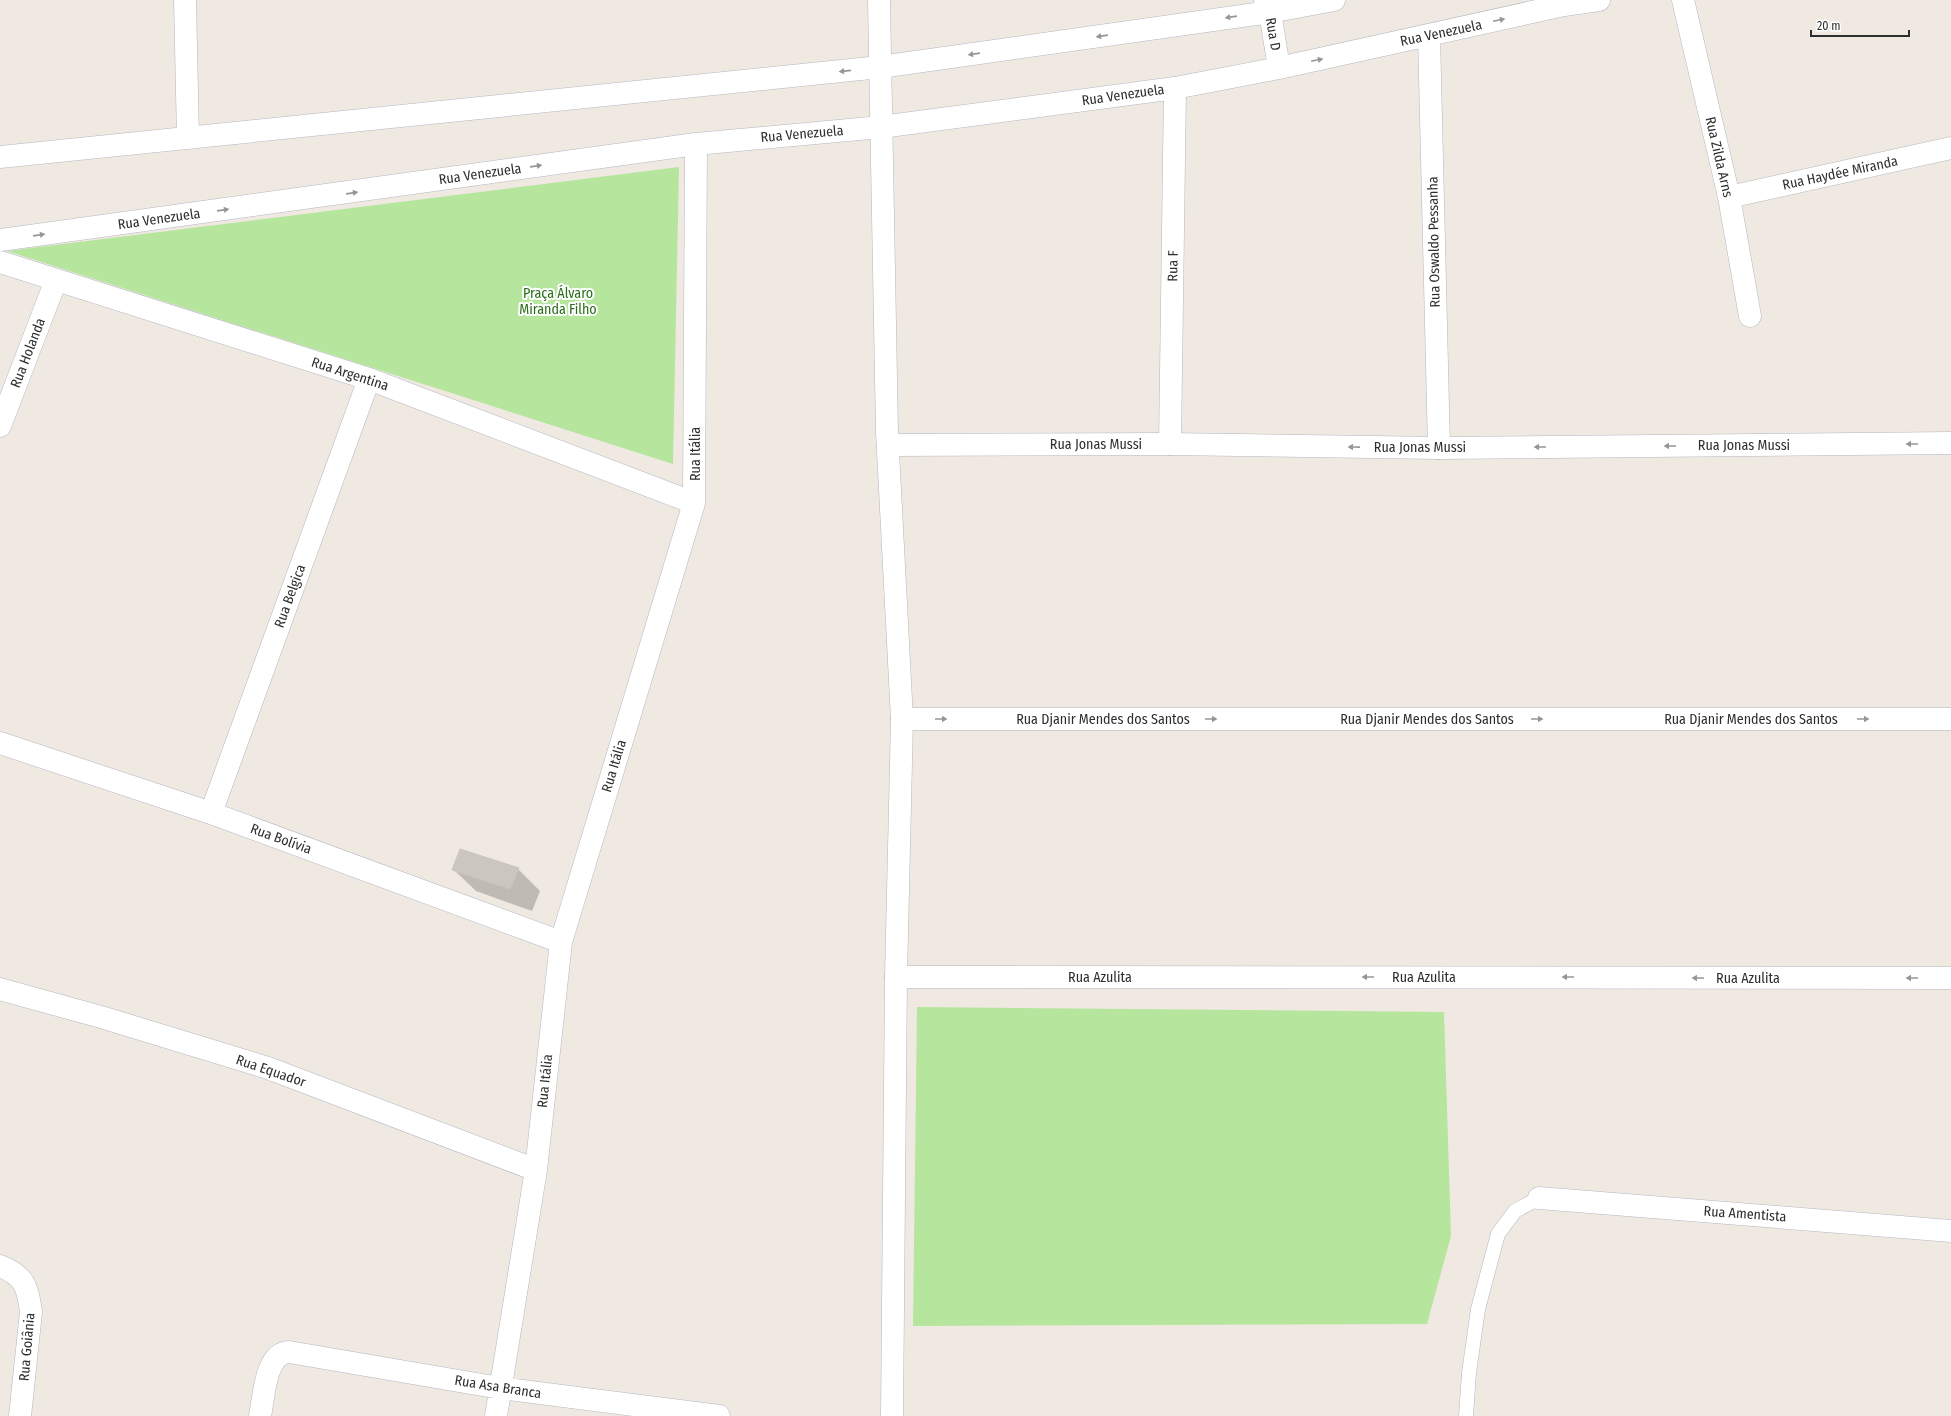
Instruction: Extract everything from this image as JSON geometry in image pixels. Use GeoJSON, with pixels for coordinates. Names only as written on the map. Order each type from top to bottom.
{"type":"FeatureCollection","features":[{"type":"Feature","properties":{"kind":"street"},"geometry":{"type":"LineString","coordinates":[[185,0],[188,138]]}},
{"type":"Feature","properties":{"kind":"street"},"geometry":{"type":"LineString","coordinates":[[879,0],[889,445],[902,719],[896,977],[892,1416]]}},
{"type":"Feature","properties":{"kind":"street"},"geometry":{"type":"LineString","coordinates":[[0,157],[880,67],[1267,6],[1334,0]]}},
{"type":"Feature","properties":{"kind":"street","name":"Rua Venezuela"},"geometry":{"type":"LineString","coordinates":[[0,240],[696,144],[881,127],[1175,88],[1279,68],[1564,5],[1598,0]]}},
{"type":"Feature","properties":{"kind":"street","name":"Rua Zilda Arns"},"geometry":{"type":"LineString","coordinates":[[1683,0],[1729,197],[1750,316]]}},
{"type":"Feature","properties":{"kind":"street","name":"Rua D"},"geometry":{"type":"LineString","coordinates":[[1267,6],[1279,68]]}},
{"type":"Feature","properties":{"kind":"street","name":"Rua Oswaldo Pessanha"},"geometry":{"type":"LineString","coordinates":[[1429,35],[1439,448]]}},
{"type":"Feature","properties":{"kind":"street","name":"Rua F"},"geometry":{"type":"LineString","coordinates":[[1170,444],[1175,88]]}},
{"type":"Feature","properties":{"kind":"street","name":"Rua Itália"},"geometry":{"type":"LineString","coordinates":[[496,1416],[536,1170],[561,942],[694,503],[696,144]]}},
{"type":"Feature","properties":{"kind":"street","name":"Rua Haydée Miranda"},"geometry":{"type":"LineString","coordinates":[[1729,197],[1951,148]]}},
{"type":"Feature","properties":{"kind":"street","name":"Rua Argentina"},"geometry":{"type":"LineString","coordinates":[[0,262],[369,379],[694,503]]}},
{"type":"Feature","properties":{"kind":"street","name":"Rua Holanda"},"geometry":{"type":"LineString","coordinates":[[0,426],[56,280]]}},
{"type":"Feature","properties":{"kind":"street","name":"Rua Belgica"},"geometry":{"type":"LineString","coordinates":[[211,813],[369,379]]}},
{"type":"Feature","properties":{"kind":"street","name":"Rua Jonas Mussi"},"geometry":{"type":"LineString","coordinates":[[889,445],[1170,444],[1439,448],[1951,443]]}},
{"type":"Feature","properties":{"kind":"street","name":"Rua Djanir Mendes dos Santos"},"geometry":{"type":"LineString","coordinates":[[902,719],[1951,720]]}},
{"type":"Feature","properties":{"kind":"street","name":"Rua Bolívia"},"geometry":{"type":"LineString","coordinates":[[0,743],[211,813],[561,942]]}},
{"type":"Feature","properties":{"kind":"street","name":"Rua Azulita"},"geometry":{"type":"LineString","coordinates":[[896,977],[1951,978]]}},
{"type":"Feature","properties":{"kind":"street","name":"Rua Equador"},"geometry":{"type":"LineString","coordinates":[[0,989],[101,1017],[268,1068],[536,1170]]}},
{"type":"Feature","properties":{"kind":"street","name":"Rua Amentista"},"geometry":{"type":"LineString","coordinates":[[1539,1198],[1951,1230]]}},
{"type":"Feature","properties":{"kind":"street","name":"Rua Goiânia"},"geometry":{"type":"LineString","coordinates":[[0,1266],[14,1272],[22,1280],[29,1296],[31,1312],[20,1416]]}},
{"type":"Feature","properties":{"kind":"street","name":"Rua Asa Branca"},"geometry":{"type":"LineString","coordinates":[[260,1416],[271,1364],[279,1354],[289,1352],[500,1388],[715,1416]]}},
{"type":"Feature","properties":{"kind":"lane"},"geometry":{"type":"LineString","coordinates":[[1466,1416],[1469,1373],[1478,1309],[1498,1234],[1515,1211],[1539,1198]]}},
{"type":"Feature","properties":{"kind":"green space","name":"Praça Álvaro Miranda Filho"},"geometry":{"type":"Polygon","coordinates":[[[679,167],[673,464],[7,251],[679,167]]]}},
{"type":"Feature","properties":{"kind":"green space"},"geometry":{"type":"Polygon","coordinates":[[[917,1007],[1444,1012],[1451,1236],[1427,1324],[913,1326],[917,1007]]]}},
{"type":"Feature","properties":{"kind":"building"},"geometry":{"type":"Polygon","coordinates":[[[460,849],[519,868],[510,889],[452,870],[460,849]]]}}]}
